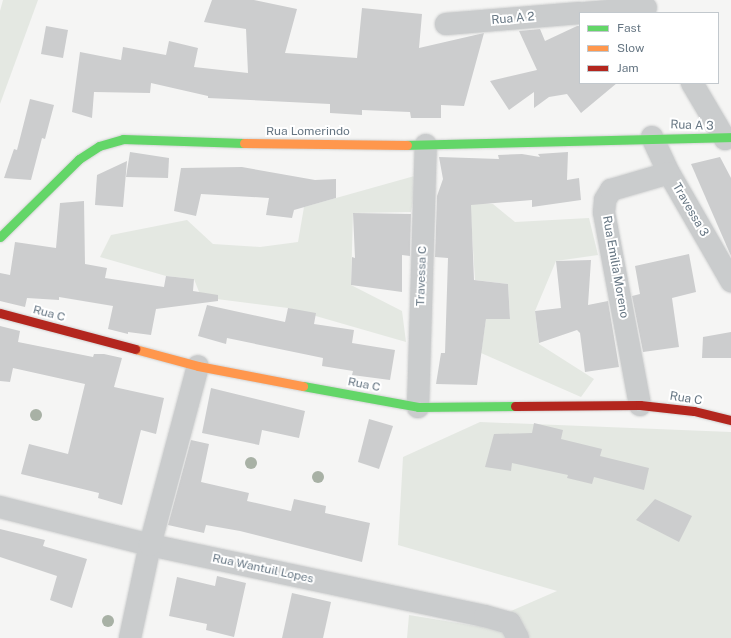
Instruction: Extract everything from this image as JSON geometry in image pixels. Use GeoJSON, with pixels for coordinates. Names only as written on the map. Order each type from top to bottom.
{"type":"FeatureCollection","features":[{"type":"Feature","properties":{"kind":"street"},"geometry":{"type":"LineString","coordinates":[[595,12],[645,7]]}},
{"type":"Feature","properties":{"kind":"street","name":"Rua A 2"},"geometry":{"type":"LineString","coordinates":[[446,24],[579,13]]}},
{"type":"Feature","properties":{"kind":"street"},"geometry":{"type":"LineString","coordinates":[[693,84],[728,138]]}},
{"type":"Feature","properties":{"kind":"street","name":"Rua A 3"},"geometry":{"type":"LineString","coordinates":[[652,137],[728,138]]}},
{"type":"Feature","properties":{"kind":"street","name":"Rua Lomerindo"},"geometry":{"type":"LineString","coordinates":[[0,237],[79,159],[99,146],[123,139],[228,143],[426,145],[652,137]]}},
{"type":"Feature","properties":{"kind":"street","name":"Travessa 3"},"geometry":{"type":"LineString","coordinates":[[652,137],[669,173],[731,281]]}},
{"type":"Feature","properties":{"kind":"street","name":"Travessa C"},"geometry":{"type":"LineString","coordinates":[[418,407],[426,145]]}},
{"type":"Feature","properties":{"kind":"street","name":"Rua Emilia Moreno"},"geometry":{"type":"LineString","coordinates":[[640,405],[604,212],[605,200],[611,190],[669,173]]}},
{"type":"Feature","properties":{"kind":"street","name":"Rua C"},"geometry":{"type":"LineString","coordinates":[[0,313],[198,366],[418,407],[640,405],[694,411],[731,420]]}},
{"type":"Feature","properties":{"kind":"street"},"geometry":{"type":"LineString","coordinates":[[130,638],[150,545],[198,366]]}},
{"type":"Feature","properties":{"kind":"street","name":"Rua Wantuil Lopes"},"geometry":{"type":"LineString","coordinates":[[0,507],[150,545],[485,616],[510,623],[518,638]]}},
{"type":"Feature","properties":{"kind":"shaded area"},"geometry":{"type":"Polygon","coordinates":[[[3,0],[38,0],[0,104],[0,11],[3,0]]]}},
{"type":"Feature","properties":{"kind":"shaded area"},"geometry":{"type":"Polygon","coordinates":[[[418,175],[411,212],[353,213],[351,285],[402,311],[406,342],[288,308],[201,297],[194,279],[166,276],[100,257],[111,235],[187,220],[213,244],[260,247],[298,242],[304,207],[418,175]]]}},
{"type":"Feature","properties":{"kind":"shaded area"},"geometry":{"type":"Polygon","coordinates":[[[470,202],[493,204],[515,222],[589,218],[598,255],[556,261],[535,311],[539,344],[594,379],[581,397],[481,353],[486,319],[510,319],[508,284],[475,280],[470,202]]]}},
{"type":"Feature","properties":{"kind":"shaded area"},"geometry":{"type":"Polygon","coordinates":[[[480,422],[731,432],[731,638],[407,638],[409,615],[476,626],[557,591],[398,545],[403,457],[480,422]]]}},
{"type":"Feature","properties":{"kind":"building"},"geometry":{"type":"Polygon","coordinates":[[[212,0],[254,0],[297,9],[285,53],[357,58],[362,8],[422,14],[419,48],[484,33],[464,106],[441,105],[441,118],[411,118],[410,112],[362,110],[362,115],[330,113],[330,104],[208,98],[208,96],[151,83],[150,93],[94,92],[92,118],[72,112],[80,52],[121,60],[123,47],[166,55],[169,41],[198,48],[194,67],[248,73],[246,29],[204,22],[212,0]]]}},
{"type":"Feature","properties":{"kind":"building"},"geometry":{"type":"Polygon","coordinates":[[[46,26],[68,30],[63,58],[41,54],[46,26]]]}},
{"type":"Feature","properties":{"kind":"building"},"geometry":{"type":"Polygon","coordinates":[[[579,26],[579,84],[616,84],[581,113],[567,94],[549,97],[534,108],[534,92],[509,110],[490,81],[537,70],[519,31],[540,29],[545,41],[579,26]]]}},
{"type":"Feature","properties":{"kind":"building"},"geometry":{"type":"Polygon","coordinates":[[[30,99],[54,105],[45,139],[42,138],[31,180],[4,178],[14,149],[17,150],[30,99]]]}},
{"type":"Feature","properties":{"kind":"building"},"geometry":{"type":"Polygon","coordinates":[[[130,152],[169,158],[168,178],[126,177],[130,152]]]}},
{"type":"Feature","properties":{"kind":"building"},"geometry":{"type":"Polygon","coordinates":[[[568,152],[567,180],[579,178],[581,200],[532,207],[532,200],[471,205],[474,280],[508,284],[510,319],[486,319],[477,385],[436,384],[441,353],[445,353],[448,258],[435,257],[437,196],[443,179],[439,157],[499,159],[498,155],[522,154],[540,157],[538,154],[568,152]]]}},
{"type":"Feature","properties":{"kind":"building"},"geometry":{"type":"Polygon","coordinates":[[[720,157],[731,178],[731,256],[691,164],[720,157]]]}},
{"type":"Feature","properties":{"kind":"building"},"geometry":{"type":"Polygon","coordinates":[[[127,161],[123,207],[95,205],[97,175],[127,161]]]}},
{"type":"Feature","properties":{"kind":"building"},"geometry":{"type":"Polygon","coordinates":[[[242,167],[315,180],[336,179],[336,198],[294,210],[292,218],[266,215],[269,198],[201,194],[196,216],[174,211],[181,168],[242,167]]]}},
{"type":"Feature","properties":{"kind":"building"},"geometry":{"type":"Polygon","coordinates":[[[84,201],[85,264],[107,268],[105,278],[164,287],[166,276],[194,279],[193,291],[218,295],[218,301],[156,309],[151,335],[128,332],[128,334],[108,329],[113,306],[59,297],[59,300],[27,298],[25,307],[0,301],[0,273],[10,275],[15,242],[56,248],[60,203],[84,201]]]}},
{"type":"Feature","properties":{"kind":"building"},"geometry":{"type":"Polygon","coordinates":[[[353,213],[411,214],[410,256],[402,255],[402,292],[351,285],[352,257],[355,258],[353,213]]]}},
{"type":"Feature","properties":{"kind":"building"},"geometry":{"type":"Polygon","coordinates":[[[689,254],[696,292],[672,298],[679,347],[643,352],[632,296],[640,294],[635,266],[689,254]]]}},
{"type":"Feature","properties":{"kind":"building"},"geometry":{"type":"Polygon","coordinates":[[[591,260],[588,305],[608,301],[619,367],[585,372],[580,333],[577,330],[539,343],[535,311],[561,308],[556,261],[591,260]]]}},
{"type":"Feature","properties":{"kind":"building"},"geometry":{"type":"Polygon","coordinates":[[[207,305],[285,322],[288,308],[316,313],[314,324],[354,330],[352,343],[395,350],[390,380],[352,375],[353,371],[322,366],[323,358],[227,338],[226,344],[198,336],[207,305]]]}},
{"type":"Feature","properties":{"kind":"building"},"geometry":{"type":"Polygon","coordinates":[[[0,326],[20,331],[18,342],[93,357],[94,354],[104,354],[122,358],[114,387],[164,398],[156,434],[141,430],[122,505],[98,498],[99,493],[21,474],[29,444],[68,454],[85,384],[13,368],[10,382],[0,381],[0,326]]]}},
{"type":"Feature","properties":{"kind":"building"},"geometry":{"type":"Polygon","coordinates":[[[731,332],[731,358],[702,358],[703,337],[731,332]]]}},
{"type":"Feature","properties":{"kind":"building"},"geometry":{"type":"Polygon","coordinates":[[[211,388],[305,411],[299,438],[262,430],[259,445],[202,433],[211,388]]]}},
{"type":"Feature","properties":{"kind":"building"},"geometry":{"type":"Polygon","coordinates":[[[369,419],[393,426],[379,469],[358,462],[369,419]]]}},
{"type":"Feature","properties":{"kind":"building"},"geometry":{"type":"Polygon","coordinates":[[[534,423],[563,430],[561,439],[602,449],[600,456],[649,468],[644,490],[594,477],[592,484],[567,478],[568,475],[512,463],[511,471],[485,467],[494,434],[532,433],[534,423]]]}},
{"type":"Feature","properties":{"kind":"building"},"geometry":{"type":"Polygon","coordinates":[[[191,440],[209,444],[201,482],[249,493],[247,501],[291,511],[294,499],[326,506],[325,513],[370,523],[362,562],[240,531],[206,525],[204,533],[168,525],[191,440]]]}},
{"type":"Feature","properties":{"kind":"building"},"geometry":{"type":"Polygon","coordinates":[[[655,499],[692,516],[679,542],[636,520],[655,499]]]}},
{"type":"Feature","properties":{"kind":"building"},"geometry":{"type":"Polygon","coordinates":[[[0,529],[45,540],[43,546],[87,559],[72,608],[50,600],[57,576],[0,557],[0,529]]]}},
{"type":"Feature","properties":{"kind":"building"},"geometry":{"type":"Polygon","coordinates":[[[217,576],[246,583],[234,637],[206,630],[207,624],[169,616],[177,577],[215,586],[217,576]]]}},
{"type":"Feature","properties":{"kind":"building"},"geometry":{"type":"Polygon","coordinates":[[[292,593],[331,602],[323,638],[282,638],[292,593]]]}},
{"type":"Feature","properties":{"kind":"traffic: fast"},"geometry":{"type":"LineString","coordinates":[[407,145],[731,137]]}},
{"type":"Feature","properties":{"kind":"traffic: fast"},"geometry":{"type":"LineString","coordinates":[[0,237],[79,159],[99,146],[123,139],[244,143]]}},
{"type":"Feature","properties":{"kind":"traffic: fast"},"geometry":{"type":"LineString","coordinates":[[303,386],[418,407],[515,406]]}},
{"type":"Feature","properties":{"kind":"traffic: slow"},"geometry":{"type":"LineString","coordinates":[[244,143],[407,145]]}},
{"type":"Feature","properties":{"kind":"traffic: slow"},"geometry":{"type":"LineString","coordinates":[[135,349],[198,366],[303,386]]}},
{"type":"Feature","properties":{"kind":"traffic: jam"},"geometry":{"type":"LineString","coordinates":[[0,313],[135,349]]}},
{"type":"Feature","properties":{"kind":"traffic: jam"},"geometry":{"type":"LineString","coordinates":[[515,406],[640,405],[694,411],[731,420]]}}]}
